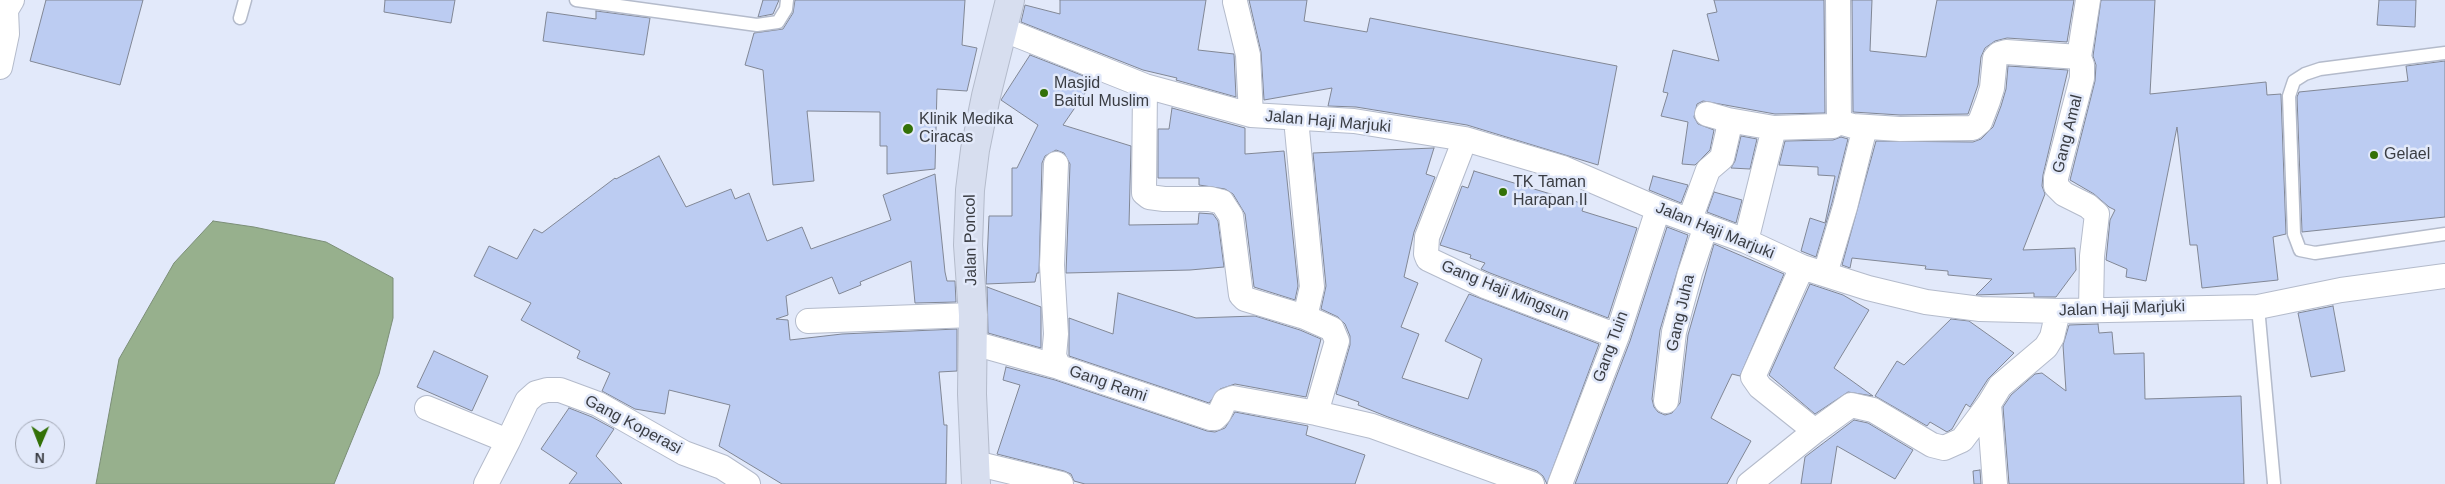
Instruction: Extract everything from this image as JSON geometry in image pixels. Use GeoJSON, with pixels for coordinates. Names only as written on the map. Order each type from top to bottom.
{"type":"FeatureCollection","features":[{"type":"Feature","properties":{"kind":"street"},"geometry":{"type":"LineString","coordinates":[[0,67],[7,34],[6,10],[12,0]]}},
{"type":"Feature","properties":{"kind":"street","name":"Jalan Poncol"},"geometry":{"type":"LineString","coordinates":[[975,473],[973,315],[968,244],[970,190],[975,150],[1010,0]]}},
{"type":"Feature","properties":{"kind":"street"},"geometry":{"type":"LineString","coordinates":[[1838,0],[1840,122]]}},
{"type":"Feature","properties":{"kind":"street","name":"Gang Amal"},"geometry":{"type":"LineString","coordinates":[[2088,0],[2079,57],[2082,65],[2082,78],[2056,178],[2056,186],[2064,194],[2088,206],[2097,214],[2092,256],[2091,309]]}},
{"type":"Feature","properties":{"kind":"street"},"geometry":{"type":"LineString","coordinates":[[1235,2],[1248,55],[1251,115]]}},
{"type":"Feature","properties":{"kind":"street","name":"Jalan Haji Marjuki"},"geometry":{"type":"LineString","coordinates":[[1002,29],[1146,86],[1251,115],[1354,121],[1465,139],[1563,168],[1658,209],[1746,241],[1802,267],[1868,288],[1926,302],[1980,309],[2058,311],[2258,307],[2341,290],[2445,276]]}},
{"type":"Feature","properties":{"kind":"street"},"geometry":{"type":"LineString","coordinates":[[1746,241],[1774,128],[1833,126],[1840,122],[1865,127],[1973,128],[1980,122],[1988,101],[1992,88],[1994,58],[1999,54],[2006,52],[2079,57]]}},
{"type":"Feature","properties":{"kind":"street"},"geometry":{"type":"LineString","coordinates":[[1146,86],[1144,193],[1149,197],[1164,199],[1210,199],[1222,202],[1231,216],[1241,295],[1245,299],[1305,317],[1332,329],[1337,336],[1316,413]]}},
{"type":"Feature","properties":{"kind":"street","name":"Gang Juha"},"geometry":{"type":"LineString","coordinates":[[1666,402],[1674,332],[1690,273],[1708,170],[1722,158],[1718,117],[1774,128]]}},
{"type":"Feature","properties":{"kind":"street"},"geometry":{"type":"LineString","coordinates":[[1296,119],[1312,287],[1305,317]]}},
{"type":"Feature","properties":{"kind":"street"},"geometry":{"type":"LineString","coordinates":[[1825,274],[1845,207],[1865,127]]}},
{"type":"Feature","properties":{"kind":"street","name":"Gang Haji Mingsun"},"geometry":{"type":"LineString","coordinates":[[1465,139],[1427,237],[1426,254],[1428,259],[1485,286],[1617,336]]}},
{"type":"Feature","properties":{"kind":"street","name":"Gang Rami"},"geometry":{"type":"LineString","coordinates":[[1056,164],[1052,265],[1056,334],[1054,356],[1058,367],[1211,418],[1215,418],[1225,401],[1233,398],[1316,413],[1372,426],[1532,484]]}},
{"type":"Feature","properties":{"kind":"street","name":"Gang Tuin"},"geometry":{"type":"LineString","coordinates":[[1560,484],[1617,336],[1658,209]]}},
{"type":"Feature","properties":{"kind":"street"},"geometry":{"type":"LineString","coordinates":[[1802,267],[1753,377],[1760,387],[1815,431]]}},
{"type":"Feature","properties":{"kind":"street"},"geometry":{"type":"LineString","coordinates":[[1750,484],[1815,431],[1851,405],[1860,405],[1873,410],[1932,445],[1944,448],[1962,440],[2000,386],[2046,347],[2052,337],[2058,311]]}},
{"type":"Feature","properties":{"kind":"street"},"geometry":{"type":"LineString","coordinates":[[808,321],[973,315]]}},
{"type":"Feature","properties":{"kind":"street"},"geometry":{"type":"LineString","coordinates":[[973,343],[1058,367]]}},
{"type":"Feature","properties":{"kind":"street","name":"Gang Koperasi"},"geometry":{"type":"LineString","coordinates":[[508,441],[527,401],[536,393],[547,390],[560,390],[598,404],[684,453],[722,467],[743,482]]}},
{"type":"Feature","properties":{"kind":"street"},"geometry":{"type":"LineString","coordinates":[[1989,404],[1995,484]]}},
{"type":"Feature","properties":{"kind":"street"},"geometry":{"type":"LineString","coordinates":[[427,408],[508,441],[486,484]]}},
{"type":"Feature","properties":{"kind":"street"},"geometry":{"type":"LineString","coordinates":[[975,473],[1061,484]]}},
{"type":"Feature","properties":{"kind":"lane"},"geometry":{"type":"LineString","coordinates":[[240,18],[245,0]]}},
{"type":"Feature","properties":{"kind":"lane"},"geometry":{"type":"LineString","coordinates":[[576,0],[757,26],[778,22],[786,9],[787,0]]}},
{"type":"Feature","properties":{"kind":"lane"},"geometry":{"type":"LineString","coordinates":[[2445,53],[2320,69],[2305,74],[2294,81],[2289,96],[2294,234],[2300,250],[2316,253],[2445,234]]}},
{"type":"Feature","properties":{"kind":"lane"},"geometry":{"type":"LineString","coordinates":[[2258,307],[2274,483]]}},
{"type":"Feature","properties":{"kind":"shaded area"},"geometry":{"type":"Polygon","coordinates":[[[213,221],[254,227],[326,242],[393,278],[393,318],[379,374],[334,484],[96,484],[119,359],[174,263],[213,221]]]}},
{"type":"Feature","properties":{"kind":"building"},"geometry":{"type":"Polygon","coordinates":[[[46,0],[143,0],[120,85],[30,61],[46,0]]]}},
{"type":"Feature","properties":{"kind":"building"},"geometry":{"type":"Polygon","coordinates":[[[385,0],[455,0],[451,23],[384,12],[385,0]]]}},
{"type":"Feature","properties":{"kind":"building"},"geometry":{"type":"Polygon","coordinates":[[[763,0],[779,0],[773,14],[758,17],[763,0]]]}},
{"type":"Feature","properties":{"kind":"building"},"geometry":{"type":"Polygon","coordinates":[[[795,0],[965,0],[962,45],[977,48],[967,91],[937,89],[935,169],[887,174],[887,146],[880,146],[880,112],[807,111],[814,181],[773,185],[763,70],[745,65],[754,33],[783,29],[793,13],[795,0]]]}},
{"type":"Feature","properties":{"kind":"building"},"geometry":{"type":"Polygon","coordinates":[[[1060,0],[1206,0],[1198,50],[1234,54],[1236,97],[1176,80],[1177,78],[1143,70],[1021,22],[1025,5],[1060,14],[1060,0]]]}},
{"type":"Feature","properties":{"kind":"building"},"geometry":{"type":"Polygon","coordinates":[[[1249,0],[1307,0],[1304,21],[1367,32],[1370,18],[1617,66],[1598,165],[1467,125],[1356,107],[1328,106],[1332,88],[1264,100],[1261,52],[1249,0]]]}},
{"type":"Feature","properties":{"kind":"building"},"geometry":{"type":"Polygon","coordinates":[[[1714,0],[1824,0],[1825,113],[1775,114],[1703,101],[1697,104],[1694,117],[1698,124],[1714,130],[1710,150],[1695,165],[1682,164],[1688,122],[1661,116],[1668,93],[1663,92],[1673,50],[1719,61],[1707,14],[1717,12],[1714,0]]]}},
{"type":"Feature","properties":{"kind":"building"},"geometry":{"type":"Polygon","coordinates":[[[1852,0],[1872,0],[1870,51],[1926,57],[1937,0],[2074,0],[2067,42],[2007,38],[1995,41],[1985,48],[1981,57],[1978,85],[1968,114],[1900,115],[1853,112],[1852,0]]]}},
{"type":"Feature","properties":{"kind":"building"},"geometry":{"type":"Polygon","coordinates":[[[2101,0],[2155,0],[2150,94],[2266,82],[2267,95],[2281,94],[2286,234],[2273,237],[2278,280],[2202,288],[2197,245],[2190,245],[2177,127],[2146,281],[2126,277],[2127,269],[2106,260],[2110,220],[2115,210],[2094,194],[2070,180],[2095,81],[2096,65],[2093,56],[2101,0]]]}},
{"type":"Feature","properties":{"kind":"building"},"geometry":{"type":"Polygon","coordinates":[[[2379,0],[2416,0],[2415,27],[2377,25],[2379,0]]]}},
{"type":"Feature","properties":{"kind":"building"},"geometry":{"type":"Polygon","coordinates":[[[596,11],[650,18],[644,55],[543,41],[547,12],[596,19],[596,11]]]}},
{"type":"Feature","properties":{"kind":"building"},"geometry":{"type":"Polygon","coordinates":[[[1030,55],[1094,80],[1063,125],[1131,146],[1129,225],[1198,224],[1199,213],[1213,214],[1218,221],[1224,267],[1190,270],[1066,273],[1070,164],[1064,153],[1056,150],[1045,156],[1042,163],[1039,273],[1037,273],[1035,282],[986,284],[989,216],[1012,216],[1012,168],[1017,168],[1038,125],[1001,100],[1030,55]]]}},
{"type":"Feature","properties":{"kind":"building","name":"Gelael"},"geometry":{"type":"Polygon","coordinates":[[[2445,61],[2445,217],[2302,232],[2297,97],[2299,92],[2408,81],[2406,66],[2445,61]]]}},
{"type":"Feature","properties":{"kind":"building"},"geometry":{"type":"Polygon","coordinates":[[[2008,66],[2068,70],[2043,175],[2042,186],[2045,194],[2023,250],[2075,248],[2076,270],[2056,297],[2034,297],[2034,293],[1976,295],[1992,279],[1948,275],[1948,271],[1925,269],[1926,266],[1852,258],[1850,268],[1842,265],[1876,141],[1973,142],[1981,139],[1993,127],[2001,106],[2006,89],[2008,66]]]}},
{"type":"Feature","properties":{"kind":"building"},"geometry":{"type":"Polygon","coordinates":[[[1172,108],[1245,128],[1245,154],[1284,151],[1298,286],[1295,300],[1254,287],[1245,214],[1233,194],[1225,189],[1199,185],[1199,178],[1158,178],[1158,129],[1169,129],[1172,108]]]}},
{"type":"Feature","properties":{"kind":"building"},"geometry":{"type":"Polygon","coordinates":[[[1741,136],[1757,139],[1750,169],[1731,168],[1735,161],[1741,136]]]}},
{"type":"Feature","properties":{"kind":"building"},"geometry":{"type":"Polygon","coordinates":[[[1841,137],[1848,139],[1816,257],[1801,251],[1810,218],[1825,223],[1835,176],[1818,175],[1818,167],[1779,165],[1785,141],[1833,140],[1841,137]]]}},
{"type":"Feature","properties":{"kind":"building"},"geometry":{"type":"Polygon","coordinates":[[[1434,148],[1426,174],[1435,177],[1414,232],[1404,277],[1418,283],[1401,327],[1419,334],[1402,378],[1468,399],[1482,359],[1445,341],[1469,294],[1599,344],[1547,484],[1543,476],[1537,471],[1388,417],[1358,405],[1359,402],[1336,394],[1350,345],[1350,336],[1345,324],[1338,317],[1321,309],[1326,286],[1313,153],[1434,148]]]}},
{"type":"Feature","properties":{"kind":"building"},"geometry":{"type":"Polygon","coordinates":[[[659,156],[686,207],[731,189],[735,199],[749,193],[767,241],[802,227],[811,249],[891,220],[883,195],[935,174],[945,272],[947,281],[955,281],[956,302],[915,303],[911,261],[860,282],[861,285],[839,294],[832,277],[786,296],[788,315],[776,319],[788,320],[790,340],[842,334],[957,329],[957,371],[939,372],[944,425],[947,425],[946,484],[782,484],[719,446],[730,405],[669,390],[665,414],[635,409],[602,391],[610,373],[577,358],[580,351],[521,320],[531,303],[474,276],[489,246],[517,259],[534,229],[542,233],[615,178],[659,156]]]}},
{"type":"Feature","properties":{"kind":"building"},"geometry":{"type":"Polygon","coordinates":[[[1474,171],[1584,204],[1582,211],[1637,228],[1608,318],[1490,273],[1481,269],[1485,263],[1470,258],[1471,255],[1440,245],[1462,186],[1468,188],[1474,171]]]}},
{"type":"Feature","properties":{"kind":"building"},"geometry":{"type":"Polygon","coordinates":[[[1653,176],[1688,185],[1681,203],[1649,190],[1653,176]]]}},
{"type":"Feature","properties":{"kind":"building"},"geometry":{"type":"Polygon","coordinates":[[[1714,192],[1742,200],[1736,223],[1707,212],[1714,192]]]}},
{"type":"Feature","properties":{"kind":"building"},"geometry":{"type":"Polygon","coordinates":[[[1667,227],[1688,235],[1660,330],[1652,399],[1654,407],[1658,412],[1665,415],[1672,413],[1680,403],[1688,335],[1714,244],[1784,274],[1740,376],[1732,374],[1711,418],[1751,441],[1727,484],[1575,484],[1630,341],[1667,227]]]}},
{"type":"Feature","properties":{"kind":"building"},"geometry":{"type":"Polygon","coordinates":[[[1810,284],[1843,295],[1869,310],[1834,368],[1873,396],[1848,392],[1815,414],[1769,375],[1810,284]]]}},
{"type":"Feature","properties":{"kind":"building"},"geometry":{"type":"Polygon","coordinates":[[[987,287],[1041,307],[1041,348],[988,333],[987,287]]]}},
{"type":"Feature","properties":{"kind":"building"},"geometry":{"type":"Polygon","coordinates":[[[1118,293],[1196,318],[1255,316],[1300,330],[1321,339],[1306,397],[1235,384],[1220,389],[1209,403],[1069,356],[1069,318],[1113,334],[1118,293]]]}},
{"type":"Feature","properties":{"kind":"building"},"geometry":{"type":"Polygon","coordinates":[[[2333,306],[2345,371],[2311,377],[2298,313],[2333,306]]]}},
{"type":"Feature","properties":{"kind":"building"},"geometry":{"type":"Polygon","coordinates":[[[1951,319],[1969,321],[2014,353],[1988,379],[1970,407],[1966,404],[1952,429],[1947,432],[1930,422],[1927,426],[1875,396],[1897,361],[1904,365],[1951,319]]]}},
{"type":"Feature","properties":{"kind":"building"},"geometry":{"type":"Polygon","coordinates":[[[2098,324],[2099,333],[2112,332],[2114,354],[2144,353],[2145,399],[2241,396],[2244,484],[2009,484],[2003,407],[2011,395],[2035,374],[2042,373],[2066,391],[2063,345],[2069,325],[2098,324]]]}},
{"type":"Feature","properties":{"kind":"building"},"geometry":{"type":"Polygon","coordinates":[[[434,351],[488,376],[472,411],[417,387],[434,351]]]}},
{"type":"Feature","properties":{"kind":"building"},"geometry":{"type":"Polygon","coordinates":[[[1006,367],[1055,380],[1207,431],[1215,432],[1225,428],[1235,412],[1308,426],[1306,435],[1365,455],[1355,484],[1085,484],[1074,481],[1071,474],[1064,471],[997,454],[1020,385],[1003,380],[1006,367]]]}},
{"type":"Feature","properties":{"kind":"building"},"geometry":{"type":"Polygon","coordinates":[[[569,408],[592,417],[614,429],[596,456],[622,484],[569,484],[577,473],[541,449],[569,408]]]}},
{"type":"Feature","properties":{"kind":"building"},"geometry":{"type":"Polygon","coordinates":[[[1854,420],[1868,423],[1913,450],[1895,479],[1837,446],[1831,484],[1801,484],[1805,457],[1854,420]]]}},
{"type":"Feature","properties":{"kind":"building"},"geometry":{"type":"Polygon","coordinates":[[[1980,470],[1981,484],[1974,484],[1973,471],[1980,470]]]}},
{"type":"Feature","properties":{"kind":"place","name":"Masjid Baitul Muslim"},"geometry":{"type":"Point","coordinates":[1044,93]}},
{"type":"Feature","properties":{"kind":"place","name":"Klinik Medika Ciracas"},"geometry":{"type":"Point","coordinates":[908,129]}},
{"type":"Feature","properties":{"kind":"place","name":"Gelael"},"geometry":{"type":"Point","coordinates":[2374,155]}},
{"type":"Feature","properties":{"kind":"place","name":"TK Taman Harapan II"},"geometry":{"type":"Point","coordinates":[1503,192]}}]}
